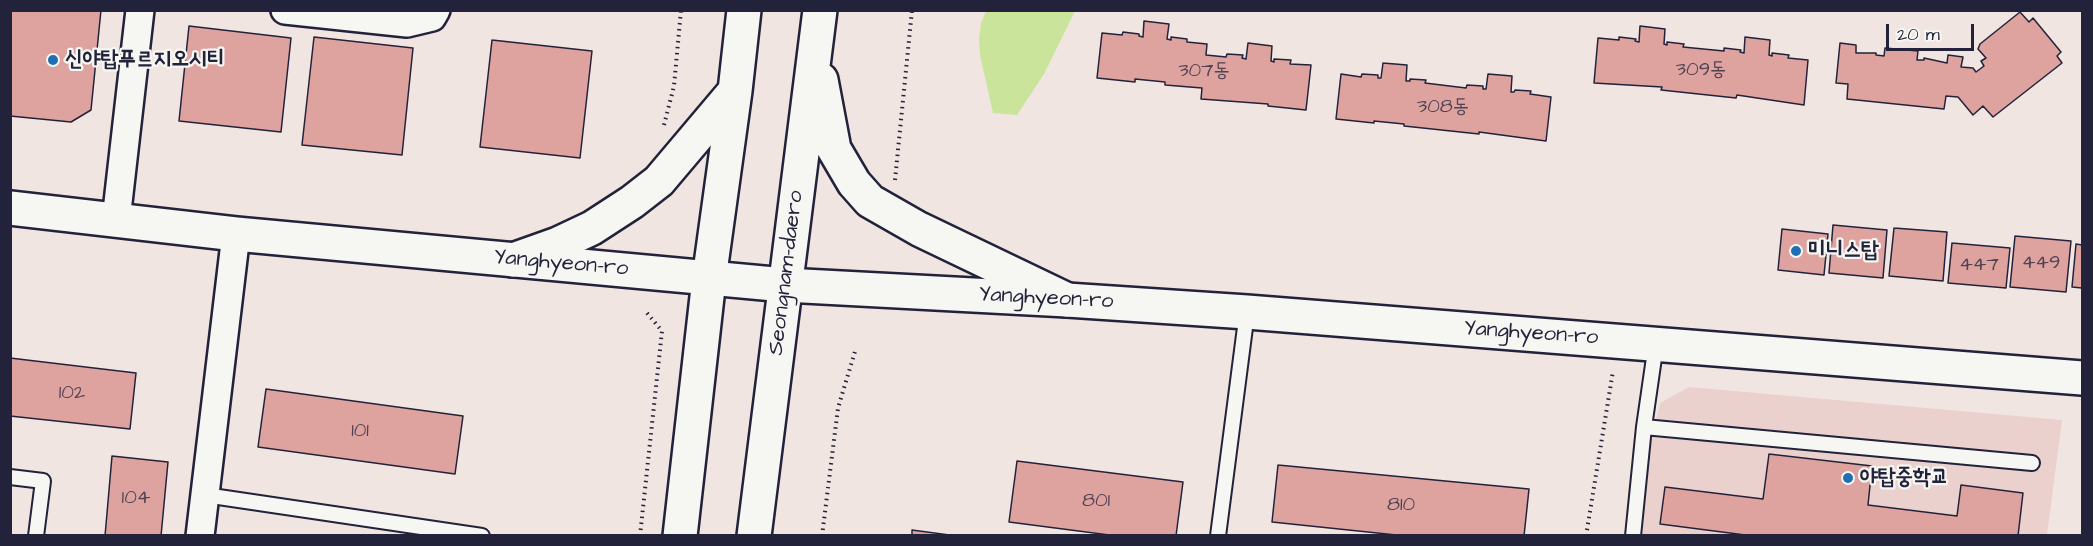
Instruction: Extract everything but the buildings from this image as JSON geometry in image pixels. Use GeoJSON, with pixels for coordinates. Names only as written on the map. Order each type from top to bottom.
{"type":"FeatureCollection","features":[{"type":"Feature","properties":{"kind":"main road"},"geometry":{"type":"LineString","coordinates":[[680,536],[709,279],[744,10]]}},
{"type":"Feature","properties":{"kind":"main road","name":"Seongnam-daero"},"geometry":{"type":"LineString","coordinates":[[754,536],[820,10]]}},
{"type":"Feature","properties":{"kind":"main road"},"geometry":{"type":"LineString","coordinates":[[815,50],[834,149],[854,183],[870,201],[919,229],[1067,300]]}},
{"type":"Feature","properties":{"kind":"main road"},"geometry":{"type":"LineString","coordinates":[[513,260],[558,244],[592,228],[632,202],[659,181],[735,91]]}},
{"type":"Feature","properties":{"kind":"main road","name":"Yanghyeon-ro"},"geometry":{"type":"LineString","coordinates":[[10,208],[236,234],[709,279],[1246,312],[2082,378]]}},
{"type":"Feature","properties":{"kind":"street"},"geometry":{"type":"LineString","coordinates":[[116,220],[140,10]]}},
{"type":"Feature","properties":{"kind":"street"},"geometry":{"type":"LineString","coordinates":[[285,10],[407,23],[432,17],[436,10]]}},
{"type":"Feature","properties":{"kind":"street"},"geometry":{"type":"LineString","coordinates":[[200,536],[236,234]]}},
{"type":"Feature","properties":{"kind":"lane"},"geometry":{"type":"LineString","coordinates":[[1218,536],[1246,312]]}},
{"type":"Feature","properties":{"kind":"lane"},"geometry":{"type":"LineString","coordinates":[[1633,536],[1644,427],[1656,344]]}},
{"type":"Feature","properties":{"kind":"lane"},"geometry":{"type":"LineString","coordinates":[[1644,427],[2032,463]]}},
{"type":"Feature","properties":{"kind":"lane"},"geometry":{"type":"LineString","coordinates":[[10,477],[43,481],[36,536]]}},
{"type":"Feature","properties":{"kind":"lane"},"geometry":{"type":"LineString","coordinates":[[205,495],[403,530],[482,536]]}},
{"type":"Feature","properties":{"kind":"path"},"geometry":{"type":"LineString","coordinates":[[662,135],[674,86],[681,10]]}},
{"type":"Feature","properties":{"kind":"path"},"geometry":{"type":"LineString","coordinates":[[895,181],[912,10]]}},
{"type":"Feature","properties":{"kind":"path"},"geometry":{"type":"LineString","coordinates":[[640,536],[662,331],[647,313]]}},
{"type":"Feature","properties":{"kind":"path"},"geometry":{"type":"LineString","coordinates":[[1586,536],[1618,340]]}},
{"type":"Feature","properties":{"kind":"path"},"geometry":{"type":"LineString","coordinates":[[822,536],[838,408],[856,348]]}},
{"type":"Feature","properties":{"kind":"shaded area","name":"야탑중학교"},"geometry":{"type":"Polygon","coordinates":[[[1689,387],[2062,420],[2047,535],[1628,536],[1660,403],[1689,387]]]}},
{"type":"Feature","properties":{"kind":"green space"},"geometry":{"type":"Polygon","coordinates":[[[986,11],[1075,11],[1044,74],[1017,115],[993,113],[980,55],[981,23],[986,11]]]}},
{"type":"Feature","properties":{"kind":"place","name":"신야탑푸르지오시티"},"geometry":{"type":"Point","coordinates":[53,60]}},
{"type":"Feature","properties":{"kind":"place","name":"미니스탑"},"geometry":{"type":"Point","coordinates":[1796,251]}},
{"type":"Feature","properties":{"kind":"place","name":"야탑중학교"},"geometry":{"type":"Point","coordinates":[1848,478]}}]}
